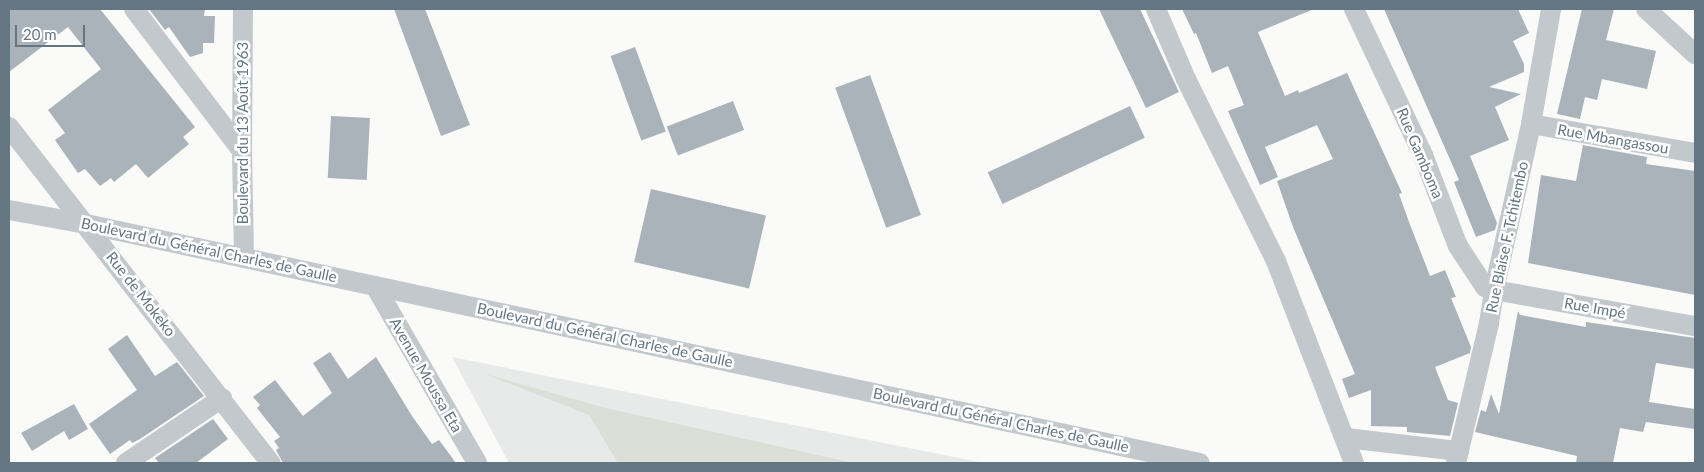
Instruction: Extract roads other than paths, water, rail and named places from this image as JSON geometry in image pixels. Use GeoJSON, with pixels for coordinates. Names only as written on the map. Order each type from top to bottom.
{"type":"FeatureCollection","features":[{"type":"Feature","properties":{"kind":"street"},"geometry":{"type":"LineString","coordinates":[[134,9],[242,151]]}},
{"type":"Feature","properties":{"kind":"street","name":"Boulevard du 13 Août 1963"},"geometry":{"type":"LineString","coordinates":[[244,9],[242,151],[244,258]]}},
{"type":"Feature","properties":{"kind":"street"},"geometry":{"type":"LineString","coordinates":[[1156,9],[1186,79],[1276,261],[1346,438],[1354,463]]}},
{"type":"Feature","properties":{"kind":"street","name":"Rue Gamboma"},"geometry":{"type":"LineString","coordinates":[[1354,9],[1423,156],[1458,246],[1479,280],[1485,287],[1494,290]]}},
{"type":"Feature","properties":{"kind":"street","name":"Rue Blaise F. Tchitembo"},"geometry":{"type":"LineString","coordinates":[[1458,457],[1489,323],[1494,290],[1530,124],[1551,9]]}},
{"type":"Feature","properties":{"kind":"street"},"geometry":{"type":"LineString","coordinates":[[1646,9],[1695,54]]}},
{"type":"Feature","properties":{"kind":"street","name":"Rue Mbangassou"},"geometry":{"type":"LineString","coordinates":[[1530,124],[1695,153]]}},
{"type":"Feature","properties":{"kind":"street","name":"Rue de Mokeko"},"geometry":{"type":"LineString","coordinates":[[9,127],[271,463]]}},
{"type":"Feature","properties":{"kind":"street","name":"Boulevard du Général Charles de Gaulle"},"geometry":{"type":"LineString","coordinates":[[9,210],[86,224],[1200,463]]}},
{"type":"Feature","properties":{"kind":"street","name":"Avenue Moussa Eta"},"geometry":{"type":"LineString","coordinates":[[375,286],[477,463]]}},
{"type":"Feature","properties":{"kind":"street","name":"Rue Impé"},"geometry":{"type":"LineString","coordinates":[[1494,290],[1695,326]]}},
{"type":"Feature","properties":{"kind":"street"},"geometry":{"type":"LineString","coordinates":[[126,463],[222,398]]}},
{"type":"Feature","properties":{"kind":"street"},"geometry":{"type":"LineString","coordinates":[[1346,438],[1458,457]]}}]}
